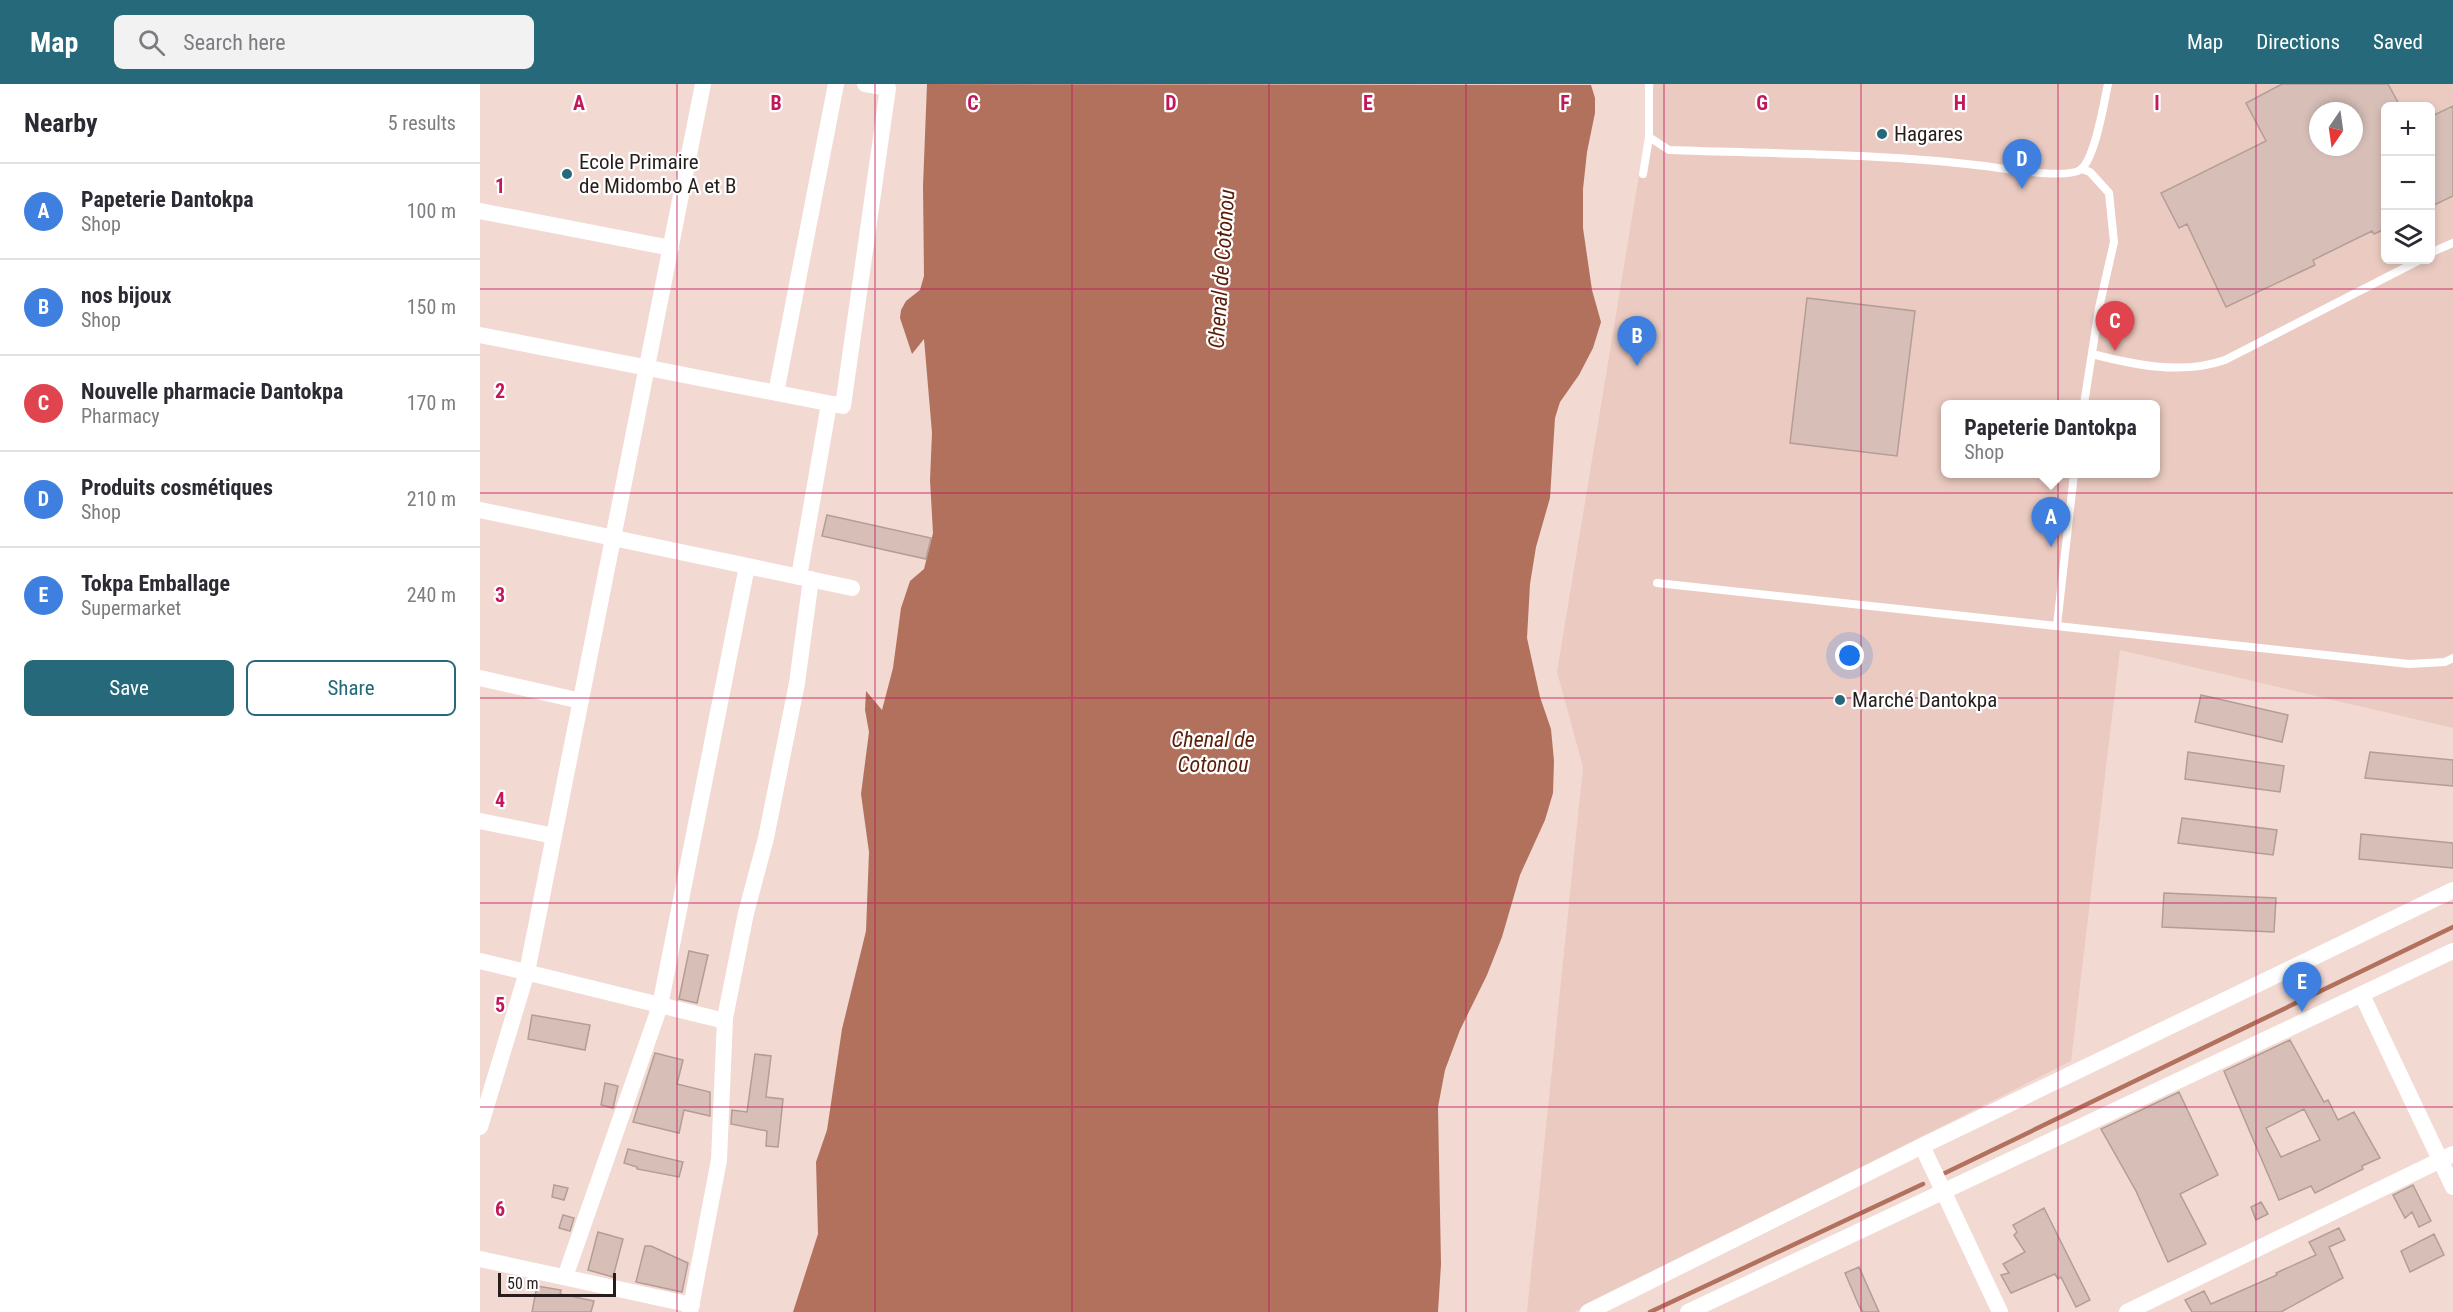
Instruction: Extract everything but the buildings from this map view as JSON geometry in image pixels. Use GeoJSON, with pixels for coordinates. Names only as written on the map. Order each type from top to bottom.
{"type":"FeatureCollection","features":[{"type":"Feature","properties":{"kind":"street"},"geometry":{"type":"LineString","coordinates":[[480,1127],[485,1095],[527,972],[703,84]]}},
{"type":"Feature","properties":{"kind":"street"},"geometry":{"type":"LineString","coordinates":[[776,393],[836,84]]}},
{"type":"Feature","properties":{"kind":"street"},"geometry":{"type":"LineString","coordinates":[[480,335],[843,406],[888,88],[865,84]]}},
{"type":"Feature","properties":{"kind":"street"},"geometry":{"type":"LineString","coordinates":[[480,211],[671,248]]}},
{"type":"Feature","properties":{"kind":"street"},"geometry":{"type":"LineString","coordinates":[[480,1260],[564,1277],[691,1308],[719,1160],[724,1022],[743,924],[766,838],[795,694],[805,578],[829,404]]}},
{"type":"Feature","properties":{"kind":"street"},"geometry":{"type":"LineString","coordinates":[[480,510],[852,588]]}},
{"type":"Feature","properties":{"kind":"street"},"geometry":{"type":"LineString","coordinates":[[564,1277],[660,1006],[747,566]]}},
{"type":"Feature","properties":{"kind":"street"},"geometry":{"type":"LineString","coordinates":[[480,678],[581,701]]}},
{"type":"Feature","properties":{"kind":"street"},"geometry":{"type":"LineString","coordinates":[[480,821],[554,836]]}},
{"type":"Feature","properties":{"kind":"street"},"geometry":{"type":"LineString","coordinates":[[1588,1312],[1922,1146],[2453,890]]}},
{"type":"Feature","properties":{"kind":"street"},"geometry":{"type":"LineString","coordinates":[[1688,1312],[2362,996],[2453,951]]}},
{"type":"Feature","properties":{"kind":"street"},"geometry":{"type":"LineString","coordinates":[[480,961],[724,1022]]}},
{"type":"Feature","properties":{"kind":"street"},"geometry":{"type":"LineString","coordinates":[[2362,996],[2447,1157],[2453,1187]]}},
{"type":"Feature","properties":{"kind":"street"},"geometry":{"type":"LineString","coordinates":[[1922,1146],[2000,1312]]}},
{"type":"Feature","properties":{"kind":"street"},"geometry":{"type":"LineString","coordinates":[[2127,1312],[2447,1157]]}},
{"type":"Feature","properties":{"kind":"lane"},"geometry":{"type":"LineString","coordinates":[[1642,174],[1649,137],[1649,84]]}},
{"type":"Feature","properties":{"kind":"lane"},"geometry":{"type":"LineString","coordinates":[[1649,137],[1669,150],[1939,160],[2024,171],[2071,174],[2082,169],[2093,147],[2108,84]]}},
{"type":"Feature","properties":{"kind":"lane"},"geometry":{"type":"LineString","coordinates":[[2082,169],[2090,172],[2109,193],[2114,242],[2104,282],[2085,400]]}},
{"type":"Feature","properties":{"kind":"lane"},"geometry":{"type":"LineString","coordinates":[[2435,251],[2453,243]]}},
{"type":"Feature","properties":{"kind":"lane"},"geometry":{"type":"LineString","coordinates":[[2092,354],[2131,364],[2162,367],[2208,366],[2225,360],[2412,264]]}},
{"type":"Feature","properties":{"kind":"lane"},"geometry":{"type":"LineString","coordinates":[[2057,625],[2074,478]]}},
{"type":"Feature","properties":{"kind":"lane"},"geometry":{"type":"LineString","coordinates":[[1658,583],[2409,664],[2445,662],[2453,658]]}},
{"type":"Feature","properties":{"kind":"shaded area","name":"Marché Dantokpa"},"geometry":{"type":"Polygon","coordinates":[[[1654,84],[2453,84],[2453,728],[2120,650],[2071,1061],[1574,1312],[1527,1312],[1583,767],[1557,672],[1654,84]]]}},
{"type":"Feature","properties":{"kind":"water","name":"Chenal de Cotonou"},"geometry":{"type":"Polygon","coordinates":[[[927,84],[1591,85],[1595,98],[1595,113],[1587,152],[1583,189],[1583,228],[1592,290],[1601,322],[1593,348],[1579,375],[1560,402],[1555,418],[1550,498],[1536,547],[1530,584],[1527,638],[1540,697],[1551,729],[1554,761],[1553,793],[1545,820],[1520,875],[1502,937],[1487,975],[1460,1030],[1445,1070],[1438,1107],[1441,1264],[1438,1312],[793,1312],[818,1234],[816,1162],[827,1130],[842,1029],[866,931],[869,852],[861,794],[869,732],[865,710],[866,691],[882,710],[893,668],[901,608],[910,581],[924,569],[933,533],[930,480],[932,433],[924,339],[912,354],[900,318],[906,301],[920,290],[924,276],[923,186],[927,84]]]}},
{"type":"Feature","properties":{"kind":"waterway"},"geometry":{"type":"LineString","coordinates":[[1945,1173],[2453,927]]}},
{"type":"Feature","properties":{"kind":"waterway"},"geometry":{"type":"LineString","coordinates":[[1650,1312],[1923,1184]]}},
{"type":"Feature","properties":{"kind":"place","name":"Hagares"},"geometry":{"type":"Point","coordinates":[1882,134]}},
{"type":"Feature","properties":{"kind":"place","name":"Ecole Primaire de Midombo A et B"},"geometry":{"type":"Point","coordinates":[567,174]}},
{"type":"Feature","properties":{"kind":"place","name":"Produits cosmétiques"},"geometry":{"type":"Point","coordinates":[2022,189]}},
{"type":"Feature","properties":{"kind":"place","name":"Nouvelle pharmacie Dantokpa"},"geometry":{"type":"Point","coordinates":[2115,351]}},
{"type":"Feature","properties":{"kind":"place","name":"nos bijoux"},"geometry":{"type":"Point","coordinates":[1637,366]}},
{"type":"Feature","properties":{"kind":"place","name":"Papeterie Dantokpa"},"geometry":{"type":"Point","coordinates":[2051,547]}},
{"type":"Feature","properties":{"kind":"place","name":"Marché Dantokpa"},"geometry":{"type":"Point","coordinates":[1840,700]}},
{"type":"Feature","properties":{"kind":"place","name":"Tokpa Emballage"},"geometry":{"type":"Point","coordinates":[2302,1012]}}]}
